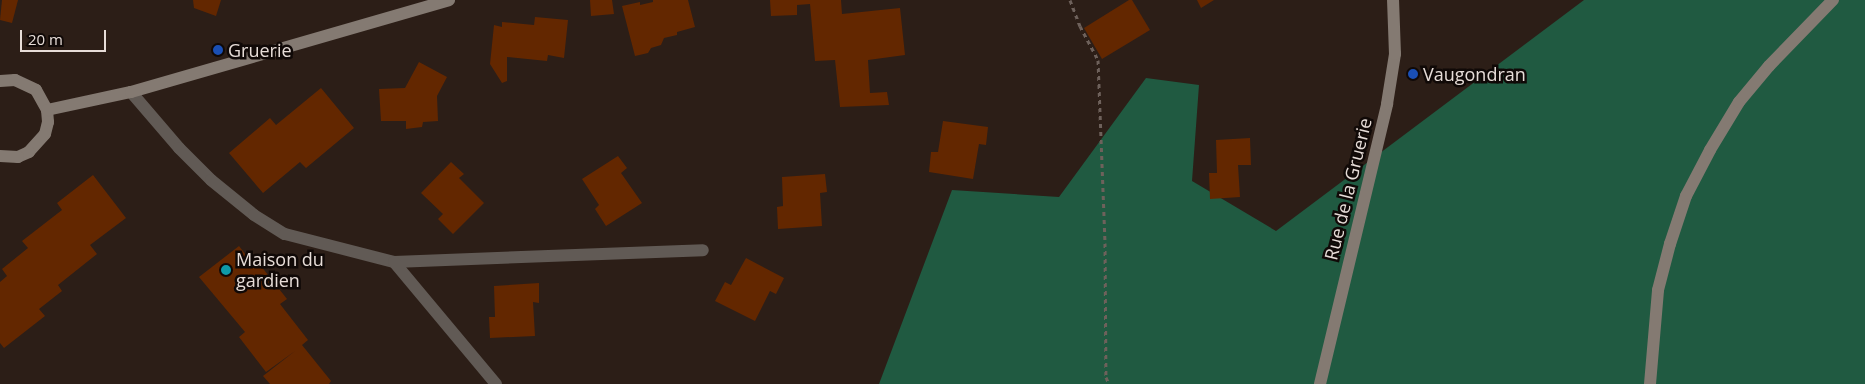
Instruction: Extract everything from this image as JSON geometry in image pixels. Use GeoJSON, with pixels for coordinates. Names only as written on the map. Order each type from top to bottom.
{"type":"FeatureCollection","features":[{"type":"Feature","properties":{"kind":"street"},"geometry":{"type":"LineString","coordinates":[[47,110],[131,92],[449,0]]}},
{"type":"Feature","properties":{"kind":"street","name":"Rue de la Gruerie"},"geometry":{"type":"LineString","coordinates":[[1320,384],[1387,104],[1395,54],[1393,0]]}},
{"type":"Feature","properties":{"kind":"street"},"geometry":{"type":"LineString","coordinates":[[1650,384],[1658,290],[1670,244],[1686,196],[1710,150],[1740,102],[1768,66],[1832,0]]}},
{"type":"Feature","properties":{"kind":"street"},"geometry":{"type":"LineString","coordinates":[[0,75],[36,90],[47,110],[48,122],[45,134],[39,144],[29,152],[18,157],[0,156]]}},
{"type":"Feature","properties":{"kind":"street"},"geometry":{"type":"LineString","coordinates":[[0,81],[15,80]]}},
{"type":"Feature","properties":{"kind":"lane"},"geometry":{"type":"LineString","coordinates":[[131,92],[179,148],[211,180],[254,215],[285,234],[394,262],[702,250]]}},
{"type":"Feature","properties":{"kind":"lane"},"geometry":{"type":"LineString","coordinates":[[394,262],[496,384]]}},
{"type":"Feature","properties":{"kind":"path"},"geometry":{"type":"LineString","coordinates":[[1070,0],[1080,26],[1098,60],[1105,243],[1106,377],[1109,384]]}},
{"type":"Feature","properties":{"kind":"green space"},"geometry":{"type":"Polygon","coordinates":[[[1584,0],[1865,0],[1865,384],[879,384],[952,190],[1059,197],[1146,78],[1199,85],[1192,181],[1276,231],[1584,0]]]}},
{"type":"Feature","properties":{"kind":"building"},"geometry":{"type":"Polygon","coordinates":[[[2,0],[18,0],[12,23],[0,20],[2,0]]]}},
{"type":"Feature","properties":{"kind":"building"},"geometry":{"type":"Polygon","coordinates":[[[193,0],[221,0],[216,16],[194,8],[193,0]]]}},
{"type":"Feature","properties":{"kind":"building"},"geometry":{"type":"Polygon","coordinates":[[[590,0],[612,0],[614,14],[591,16],[590,0]]]}},
{"type":"Feature","properties":{"kind":"building"},"geometry":{"type":"Polygon","coordinates":[[[653,0],[688,0],[695,27],[677,32],[677,35],[664,38],[661,45],[651,48],[648,53],[635,56],[622,6],[640,2],[640,5],[653,2],[653,0]]]}},
{"type":"Feature","properties":{"kind":"building"},"geometry":{"type":"Polygon","coordinates":[[[770,0],[841,0],[842,14],[900,8],[905,55],[868,60],[870,93],[887,92],[889,105],[840,107],[835,60],[815,61],[810,4],[797,5],[797,15],[771,16],[770,0]]]}},
{"type":"Feature","properties":{"kind":"building"},"geometry":{"type":"Polygon","coordinates":[[[1129,0],[1132,0],[1150,30],[1102,59],[1084,28],[1129,0]]]}},
{"type":"Feature","properties":{"kind":"building"},"geometry":{"type":"Polygon","coordinates":[[[1197,0],[1214,0],[1201,8],[1197,0]]]}},
{"type":"Feature","properties":{"kind":"building"},"geometry":{"type":"Polygon","coordinates":[[[535,17],[568,20],[564,58],[548,55],[547,61],[507,57],[507,81],[502,83],[490,64],[494,25],[502,27],[502,22],[534,25],[535,17]]]}},
{"type":"Feature","properties":{"kind":"building"},"geometry":{"type":"Polygon","coordinates":[[[419,62],[447,77],[437,96],[438,121],[423,122],[422,127],[406,129],[406,121],[381,121],[379,89],[405,88],[419,62]]]}},
{"type":"Feature","properties":{"kind":"building"},"geometry":{"type":"Polygon","coordinates":[[[321,88],[354,128],[306,168],[300,162],[263,193],[229,153],[270,118],[276,125],[321,88]]]}},
{"type":"Feature","properties":{"kind":"building"},"geometry":{"type":"Polygon","coordinates":[[[943,121],[988,127],[986,145],[979,144],[973,179],[929,172],[931,152],[938,152],[943,121]]]}},
{"type":"Feature","properties":{"kind":"building"},"geometry":{"type":"Polygon","coordinates":[[[1250,138],[1251,165],[1238,165],[1240,197],[1210,199],[1209,173],[1217,173],[1216,140],[1250,138]]]}},
{"type":"Feature","properties":{"kind":"building"},"geometry":{"type":"Polygon","coordinates":[[[618,156],[627,168],[621,173],[642,203],[606,226],[595,209],[599,205],[582,179],[618,156]]]}},
{"type":"Feature","properties":{"kind":"building"},"geometry":{"type":"Polygon","coordinates":[[[451,162],[464,174],[459,178],[484,203],[453,234],[438,219],[443,214],[421,193],[451,162]]]}},
{"type":"Feature","properties":{"kind":"building"},"geometry":{"type":"Polygon","coordinates":[[[825,174],[827,192],[820,193],[822,226],[778,229],[777,207],[783,206],[782,177],[825,174]]]}},
{"type":"Feature","properties":{"kind":"building"},"geometry":{"type":"Polygon","coordinates":[[[93,175],[126,218],[90,245],[97,254],[58,285],[62,291],[39,309],[45,316],[4,348],[0,343],[0,282],[7,276],[2,269],[28,248],[22,241],[62,210],[57,203],[93,175]]]}},
{"type":"Feature","properties":{"kind":"building"},"geometry":{"type":"Polygon","coordinates":[[[239,246],[253,264],[257,261],[287,299],[280,304],[308,340],[302,345],[331,381],[329,384],[270,384],[263,376],[295,351],[266,372],[239,337],[245,332],[199,277],[239,246]]]}},
{"type":"Feature","properties":{"kind":"building"},"geometry":{"type":"Polygon","coordinates":[[[746,258],[784,278],[776,294],[770,291],[755,321],[715,301],[725,282],[731,285],[746,258]]]}},
{"type":"Feature","properties":{"kind":"building"},"geometry":{"type":"Polygon","coordinates":[[[539,283],[539,303],[533,302],[535,336],[490,338],[489,317],[495,317],[494,286],[539,283]]]}},
{"type":"Feature","properties":{"kind":"place","name":"Gruerie"},"geometry":{"type":"Point","coordinates":[218,50]}},
{"type":"Feature","properties":{"kind":"place","name":"Vaugondran"},"geometry":{"type":"Point","coordinates":[1413,74]}},
{"type":"Feature","properties":{"kind":"place","name":"Maison du gardien"},"geometry":{"type":"Point","coordinates":[226,270]}}]}
